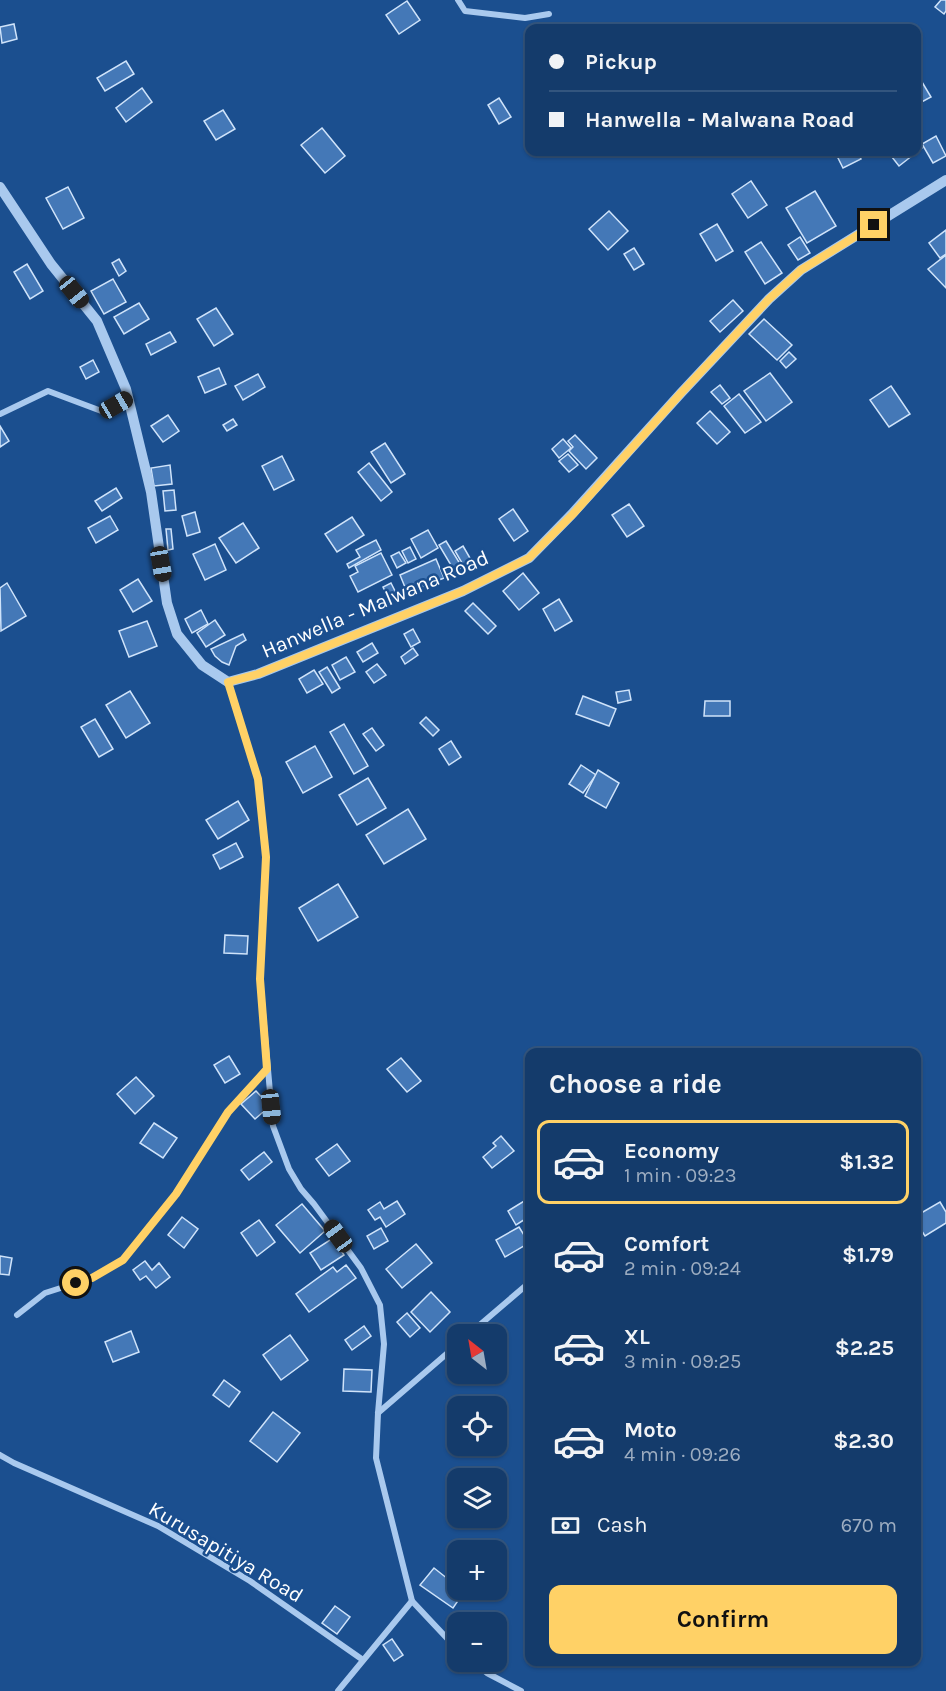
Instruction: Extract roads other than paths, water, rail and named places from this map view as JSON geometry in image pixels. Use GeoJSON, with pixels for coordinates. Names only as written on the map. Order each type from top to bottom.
{"type":"FeatureCollection","features":[{"type":"Feature","properties":{"kind":"street"},"geometry":{"type":"LineString","coordinates":[[458,0],[465,11],[525,18],[549,14]]}},
{"type":"Feature","properties":{"kind":"street","name":"Hanwella - Malwana Road"},"geometry":{"type":"LineString","coordinates":[[228,682],[258,674],[463,591],[529,558],[573,514],[681,393],[777,292],[801,270],[946,180]]}},
{"type":"Feature","properties":{"kind":"street"},"geometry":{"type":"LineString","coordinates":[[0,187],[51,264],[97,321],[128,398],[151,492],[167,603],[177,634],[202,665],[228,682],[258,779],[266,857],[260,979],[273,1126],[289,1169],[301,1189],[361,1268],[380,1305],[384,1344],[376,1458],[412,1601],[447,1638]]}},
{"type":"Feature","properties":{"kind":"street"},"geometry":{"type":"LineString","coordinates":[[0,414],[48,391],[104,412],[128,398]]}},
{"type":"Feature","properties":{"kind":"street"},"geometry":{"type":"LineString","coordinates":[[17,1315],[45,1293],[92,1278],[123,1260],[176,1194],[228,1112],[267,1069]]}},
{"type":"Feature","properties":{"kind":"street"},"geometry":{"type":"LineString","coordinates":[[481,1324],[525,1286]]}},
{"type":"Feature","properties":{"kind":"street"},"geometry":{"type":"LineString","coordinates":[[378,1413],[447,1353]]}},
{"type":"Feature","properties":{"kind":"street","name":"Kurusapitiya Road"},"geometry":{"type":"LineString","coordinates":[[0,1455],[14,1464],[158,1526],[250,1581],[363,1660]]}},
{"type":"Feature","properties":{"kind":"street"},"geometry":{"type":"LineString","coordinates":[[338,1691],[412,1601]]}},
{"type":"Feature","properties":{"kind":"street"},"geometry":{"type":"LineString","coordinates":[[486,1672],[521,1691]]}}]}
